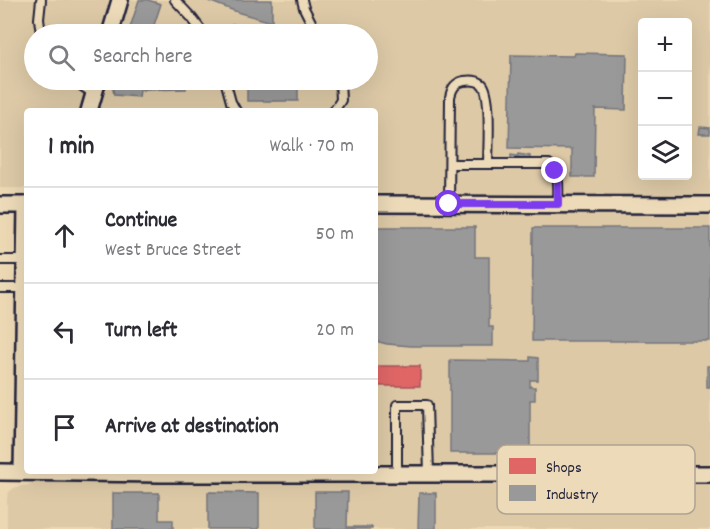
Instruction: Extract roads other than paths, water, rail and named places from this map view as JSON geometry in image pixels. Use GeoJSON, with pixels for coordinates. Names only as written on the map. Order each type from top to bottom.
{"type":"FeatureCollection","features":[{"type":"Feature","properties":{"kind":"street"},"geometry":{"type":"LineString","coordinates":[[113,24],[120,0]]}},
{"type":"Feature","properties":{"kind":"street"},"geometry":{"type":"LineString","coordinates":[[90,108],[95,90]]}},
{"type":"Feature","properties":{"kind":"street"},"geometry":{"type":"LineString","coordinates":[[378,204],[710,205]]}},
{"type":"Feature","properties":{"kind":"street"},"geometry":{"type":"LineString","coordinates":[[0,205],[24,205]]}},
{"type":"Feature","properties":{"kind":"street"},"geometry":{"type":"LineString","coordinates":[[0,472],[22,472],[24,404]]}},
{"type":"Feature","properties":{"kind":"street"},"geometry":{"type":"LineString","coordinates":[[378,474],[497,474]]}},
{"type":"Feature","properties":{"kind":"lane"},"geometry":{"type":"LineString","coordinates":[[39,24],[41,0]]}},
{"type":"Feature","properties":{"kind":"lane"},"geometry":{"type":"LineString","coordinates":[[175,0],[196,24]]}},
{"type":"Feature","properties":{"kind":"lane"},"geometry":{"type":"LineString","coordinates":[[302,0],[312,24]]}},
{"type":"Feature","properties":{"kind":"lane"},"geometry":{"type":"LineString","coordinates":[[449,204],[450,97],[455,85],[459,82],[479,82],[485,88],[488,100],[488,164]]}},
{"type":"Feature","properties":{"kind":"lane"},"geometry":{"type":"LineString","coordinates":[[228,90],[234,108]]}},
{"type":"Feature","properties":{"kind":"lane"},"geometry":{"type":"LineString","coordinates":[[336,108],[341,100],[340,90]]}},
{"type":"Feature","properties":{"kind":"lane"},"geometry":{"type":"LineString","coordinates":[[450,164],[549,164],[553,166],[558,177],[558,204]]}},
{"type":"Feature","properties":{"kind":"lane"},"geometry":{"type":"LineString","coordinates":[[0,260],[24,260]]}},
{"type":"Feature","properties":{"kind":"lane"},"geometry":{"type":"LineString","coordinates":[[0,288],[24,288]]}},
{"type":"Feature","properties":{"kind":"lane"},"geometry":{"type":"LineString","coordinates":[[398,474],[398,405],[427,405],[429,474]]}}]}
